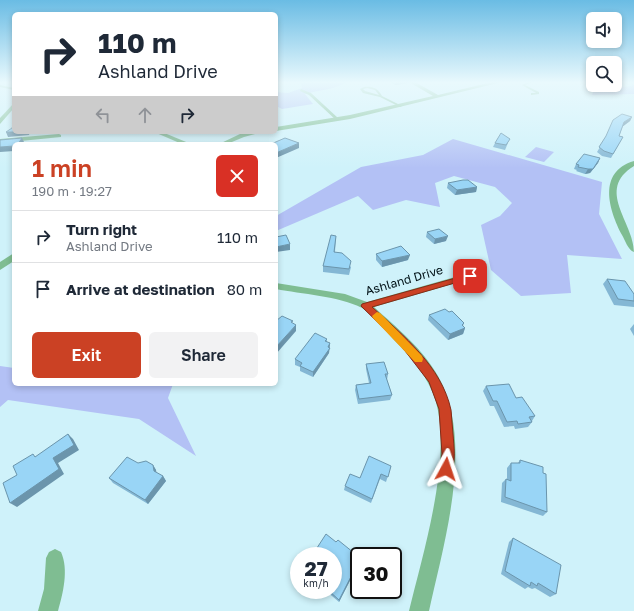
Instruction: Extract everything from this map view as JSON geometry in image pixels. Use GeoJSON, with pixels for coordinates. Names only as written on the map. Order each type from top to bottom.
{"type":"FeatureCollection","features":[{"type":"Feature","properties":{"kind":"street"},"geometry":{"type":"LineString","coordinates":[[1,119],[9,111]]}},
{"type":"Feature","properties":{"kind":"street"},"geometry":{"type":"LineString","coordinates":[[278,129],[379,111]]}},
{"type":"Feature","properties":{"kind":"street"},"geometry":{"type":"LineString","coordinates":[[161,134],[183,142]]}},
{"type":"Feature","properties":{"kind":"street"},"geometry":{"type":"LineString","coordinates":[[226,142],[248,134]]}},
{"type":"Feature","properties":{"kind":"street"},"geometry":{"type":"LineString","coordinates":[[0,141],[59,136]]}},
{"type":"Feature","properties":{"kind":"street"},"geometry":{"type":"LineString","coordinates":[[634,163],[617,176],[614,182],[613,202],[616,213],[634,249]]}},
{"type":"Feature","properties":{"kind":"street"},"geometry":{"type":"LineString","coordinates":[[0,266],[12,257]]}},
{"type":"Feature","properties":{"kind":"street","name":"Ashland Drive"},"geometry":{"type":"LineString","coordinates":[[278,286],[344,298],[366,306],[470,276]]}},
{"type":"Feature","properties":{"kind":"street"},"geometry":{"type":"LineString","coordinates":[[366,306],[392,330],[420,361],[434,380],[445,409],[448,454],[437,529],[419,611]]}},
{"type":"Feature","properties":{"kind":"street"},"geometry":{"type":"LineString","coordinates":[[48,611],[54,589],[54,558]]}},
{"type":"Feature","properties":{"kind":"lane"},"geometry":{"type":"LineString","coordinates":[[328,111],[337,119]]}},
{"type":"Feature","properties":{"kind":"shaded area"},"geometry":{"type":"Polygon","coordinates":[[[453,139],[602,182],[599,214],[622,259],[567,255],[571,293],[521,296],[491,270],[481,225],[500,216],[512,203],[495,187],[454,176],[435,183],[440,207],[406,200],[373,210],[358,196],[278,230],[278,215],[361,167],[423,155],[453,139]]]}},
{"type":"Feature","properties":{"kind":"shaded area"},"geometry":{"type":"Polygon","coordinates":[[[536,147],[554,152],[544,162],[525,157],[536,147]]]}},
{"type":"Feature","properties":{"kind":"shaded area"},"geometry":{"type":"Polygon","coordinates":[[[0,366],[12,368],[12,386],[172,386],[168,398],[196,456],[139,419],[8,400],[0,407],[0,366]]]}},
{"type":"Feature","properties":{"kind":"building"},"geometry":{"type":"Polygon","coordinates":[[[622,114],[632,117],[624,122],[619,136],[623,137],[613,154],[604,151],[599,147],[613,120],[622,114]]]}},
{"type":"Feature","properties":{"kind":"building"},"geometry":{"type":"Polygon","coordinates":[[[12,128],[12,132],[6,132],[12,128]]]}},
{"type":"Feature","properties":{"kind":"building"},"geometry":{"type":"Polygon","coordinates":[[[501,133],[510,139],[506,145],[495,143],[501,133]]]}},
{"type":"Feature","properties":{"kind":"building"},"geometry":{"type":"Polygon","coordinates":[[[22,138],[19,142],[12,142],[12,146],[0,147],[0,140],[22,138]]]}},
{"type":"Feature","properties":{"kind":"building"},"geometry":{"type":"Polygon","coordinates":[[[285,138],[299,143],[278,152],[278,142],[276,142],[285,138]]]}},
{"type":"Feature","properties":{"kind":"building"},"geometry":{"type":"Polygon","coordinates":[[[584,154],[600,158],[593,169],[578,167],[579,165],[576,164],[584,154]]]}},
{"type":"Feature","properties":{"kind":"building"},"geometry":{"type":"Polygon","coordinates":[[[468,180],[477,187],[457,190],[448,183],[468,180]]]}},
{"type":"Feature","properties":{"kind":"building"},"geometry":{"type":"Polygon","coordinates":[[[439,229],[448,236],[435,239],[427,232],[439,229]]]}},
{"type":"Feature","properties":{"kind":"building"},"geometry":{"type":"Polygon","coordinates":[[[286,235],[290,244],[278,247],[278,237],[286,235]]]}},
{"type":"Feature","properties":{"kind":"building"},"geometry":{"type":"Polygon","coordinates":[[[331,235],[336,236],[334,252],[342,253],[351,261],[349,269],[323,266],[331,235]]]}},
{"type":"Feature","properties":{"kind":"building"},"geometry":{"type":"Polygon","coordinates":[[[401,246],[410,255],[382,261],[376,254],[401,246]]]}},
{"type":"Feature","properties":{"kind":"building"},"geometry":{"type":"Polygon","coordinates":[[[607,279],[625,281],[634,294],[634,301],[618,299],[607,279]]]}},
{"type":"Feature","properties":{"kind":"building"},"geometry":{"type":"Polygon","coordinates":[[[445,309],[449,312],[452,311],[464,323],[462,325],[465,328],[450,334],[429,315],[445,309]]]}},
{"type":"Feature","properties":{"kind":"building"},"geometry":{"type":"Polygon","coordinates":[[[282,316],[293,321],[291,322],[296,325],[278,345],[278,319],[282,316]]]}},
{"type":"Feature","properties":{"kind":"building"},"geometry":{"type":"Polygon","coordinates":[[[315,333],[327,339],[325,341],[330,343],[328,347],[330,348],[313,372],[300,366],[302,363],[295,359],[315,333]]]}},
{"type":"Feature","properties":{"kind":"building"},"geometry":{"type":"Polygon","coordinates":[[[384,362],[388,374],[385,374],[392,395],[359,399],[356,385],[371,383],[366,364],[384,362]]]}},
{"type":"Feature","properties":{"kind":"building"},"geometry":{"type":"Polygon","coordinates":[[[509,384],[516,398],[522,397],[535,416],[529,417],[532,422],[518,424],[517,421],[507,422],[497,401],[493,401],[486,386],[509,384]]]}},
{"type":"Feature","properties":{"kind":"building"},"geometry":{"type":"Polygon","coordinates":[[[68,434],[74,445],[53,458],[59,469],[10,503],[3,483],[17,475],[13,466],[33,454],[35,457],[68,434]]]}},
{"type":"Feature","properties":{"kind":"building"},"geometry":{"type":"Polygon","coordinates":[[[369,456],[391,466],[388,477],[381,474],[372,499],[345,486],[350,474],[360,478],[369,456]]]}},
{"type":"Feature","properties":{"kind":"building"},"geometry":{"type":"Polygon","coordinates":[[[127,457],[138,463],[146,461],[153,465],[154,471],[163,476],[145,500],[109,478],[127,457]]]}},
{"type":"Feature","properties":{"kind":"building"},"geometry":{"type":"Polygon","coordinates":[[[520,460],[543,467],[543,473],[546,474],[547,512],[505,497],[506,479],[511,481],[511,463],[520,463],[520,460]]]}},
{"type":"Feature","properties":{"kind":"building"},"geometry":{"type":"Polygon","coordinates":[[[326,534],[336,542],[338,540],[350,550],[350,579],[342,594],[342,547],[318,547],[326,534]]]}},
{"type":"Feature","properties":{"kind":"building"},"geometry":{"type":"Polygon","coordinates":[[[513,538],[561,565],[556,594],[538,583],[537,586],[531,582],[530,586],[505,571],[513,538]]]}},
{"type":"Feature","properties":{"kind":"slow traffic"},"geometry":{"type":"LineString","coordinates":[[377,316],[418,359]]}},
{"type":"Feature","properties":{"kind":"route"},"geometry":{"type":"LineString","coordinates":[[446,469],[448,454],[445,409],[434,380],[420,361],[402,341],[366,306],[470,276]]}}]}
